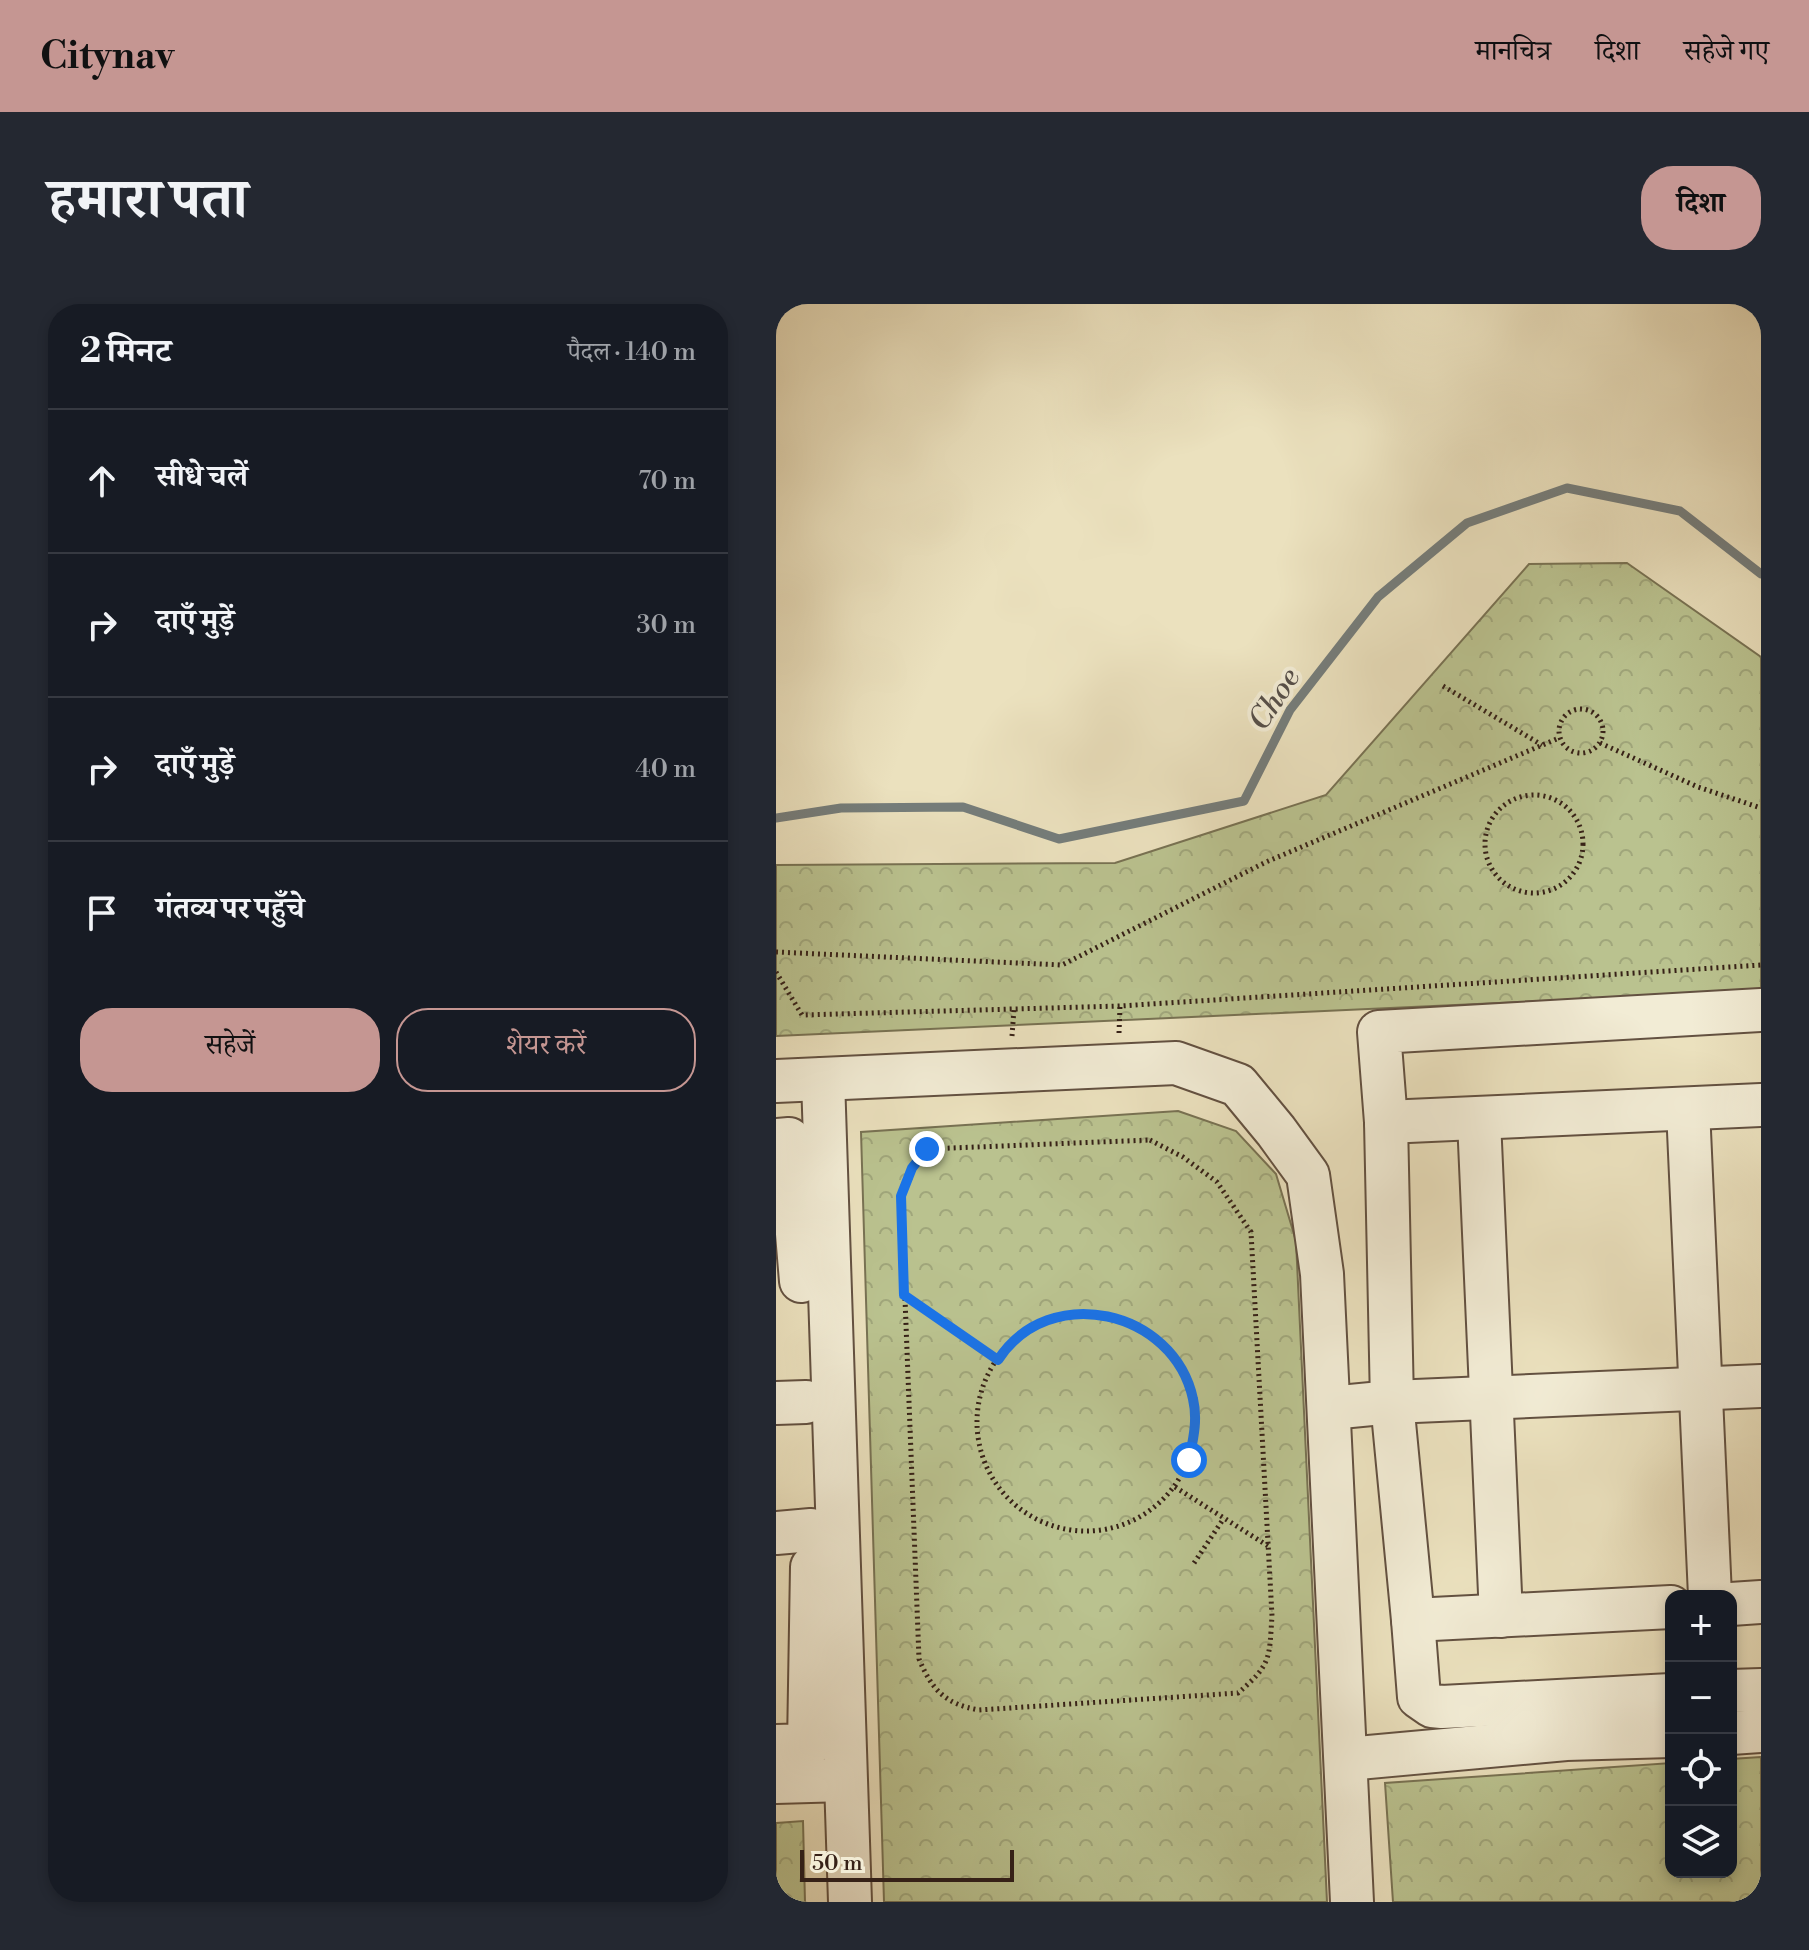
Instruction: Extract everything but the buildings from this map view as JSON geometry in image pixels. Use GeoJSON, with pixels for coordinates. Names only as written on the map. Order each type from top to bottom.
{"type":"FeatureCollection","features":[{"type":"Feature","properties":{"kind":"street"},"geometry":{"type":"LineString","coordinates":[[1665,1695],[1442,1707],[1432,1706],[1419,1697],[1392,1402],[1386,1122],[1379,1032],[1761,1010]]}},
{"type":"Feature","properties":{"kind":"street"},"geometry":{"type":"LineString","coordinates":[[776,1081],[1176,1063],[1238,1085],[1308,1175],[1322,1274],[1352,1902]]}},
{"type":"Feature","properties":{"kind":"street"},"geometry":{"type":"LineString","coordinates":[[823,1079],[850,1902]]}},
{"type":"Feature","properties":{"kind":"street"},"geometry":{"type":"LineString","coordinates":[[1386,1122],[1761,1105]]}},
{"type":"Feature","properties":{"kind":"street"},"geometry":{"type":"LineString","coordinates":[[1688,1109],[1710,1590]]}},
{"type":"Feature","properties":{"kind":"street"},"geometry":{"type":"LineString","coordinates":[[1479,1120],[1501,1616]]}},
{"type":"Feature","properties":{"kind":"street"},"geometry":{"type":"LineString","coordinates":[[776,1140],[789,1139],[791,1403],[810,1458],[794,1531],[793,1663],[809,1745],[776,1746]]}},
{"type":"Feature","properties":{"kind":"street"},"geometry":{"type":"LineString","coordinates":[[1330,1408],[1392,1402],[1761,1386]]}},
{"type":"Feature","properties":{"kind":"street"},"geometry":{"type":"LineString","coordinates":[[1737,1604],[1761,1602]]}},
{"type":"Feature","properties":{"kind":"street"},"geometry":{"type":"LineString","coordinates":[[1413,1620],[1665,1607]]}},
{"type":"Feature","properties":{"kind":"street"},"geometry":{"type":"LineString","coordinates":[[1737,1691],[1761,1690]]}},
{"type":"Feature","properties":{"kind":"street"},"geometry":{"type":"LineString","coordinates":[[1737,1733],[1761,1731]]}},
{"type":"Feature","properties":{"kind":"street"},"geometry":{"type":"LineString","coordinates":[[1347,1759],[1566,1739],[1665,1736]]}},
{"type":"Feature","properties":{"kind":"street"},"geometry":{"type":"LineString","coordinates":[[776,1782],[845,1780]]}},
{"type":"Feature","properties":{"kind":"path"},"geometry":{"type":"LineString","coordinates":[[1443,686],[1542,745]]}},
{"type":"Feature","properties":{"kind":"path"},"geometry":{"type":"LineString","coordinates":[[1584,708],[1597,715],[1603,736],[1600,743],[1589,752],[1568,750],[1559,738],[1564,716],[1584,708]]}},
{"type":"Feature","properties":{"kind":"path"},"geometry":{"type":"LineString","coordinates":[[776,952],[1062,965],[1266,862],[1559,738]]}},
{"type":"Feature","properties":{"kind":"path"},"geometry":{"type":"LineString","coordinates":[[1600,743],[1698,787],[1761,808]]}},
{"type":"Feature","properties":{"kind":"path"},"geometry":{"type":"LineString","coordinates":[[1522,796],[1552,798],[1575,817],[1581,831],[1583,847],[1579,862],[1560,885],[1544,892],[1527,892],[1511,887],[1498,877],[1488,863],[1484,846],[1494,814],[1506,803],[1522,796]]}},
{"type":"Feature","properties":{"kind":"path"},"geometry":{"type":"LineString","coordinates":[[776,972],[802,1015],[1120,1006],[1761,965]]}},
{"type":"Feature","properties":{"kind":"path"},"geometry":{"type":"LineString","coordinates":[[1150,1140],[1183,1157],[1217,1182],[1251,1232],[1272,1616],[1269,1661],[1238,1693],[979,1710],[956,1706],[928,1682],[919,1659],[904,1295],[901,1196],[912,1168],[927,1149],[1150,1140]]}},
{"type":"Feature","properties":{"kind":"path"},"geometry":{"type":"LineString","coordinates":[[904,1295],[998,1360]]}},
{"type":"Feature","properties":{"kind":"path"},"geometry":{"type":"LineString","coordinates":[[1082,1313],[1112,1316],[1141,1327],[1165,1346],[1183,1371],[1193,1399],[1195,1430],[1189,1460],[1175,1487],[1149,1512],[1118,1527],[1095,1531],[1049,1526],[1019,1509],[995,1484],[980,1452],[977,1417],[984,1383],[998,1360],[1025,1332],[1052,1318],[1082,1313]]}},
{"type":"Feature","properties":{"kind":"path"},"geometry":{"type":"LineString","coordinates":[[1175,1487],[1268,1546]]}},
{"type":"Feature","properties":{"kind":"path"},"geometry":{"type":"LineString","coordinates":[[1194,1563],[1224,1518]]}},
{"type":"Feature","properties":{"kind":"green space"},"geometry":{"type":"Polygon","coordinates":[[[1627,563],[1761,657],[1761,991],[776,1036],[776,865],[1115,863],[1326,795],[1529,564],[1627,563]]]}},
{"type":"Feature","properties":{"kind":"green space"},"geometry":{"type":"Polygon","coordinates":[[[1178,1111],[1236,1131],[1276,1174],[1296,1241],[1327,1902],[884,1902],[861,1132],[1178,1111]]]}},
{"type":"Feature","properties":{"kind":"green space"},"geometry":{"type":"Polygon","coordinates":[[[1761,1757],[1761,1902],[1393,1902],[1385,1783],[1665,1763],[1665,1878],[1737,1878],[1737,1759],[1761,1757]]]}},
{"type":"Feature","properties":{"kind":"green space"},"geometry":{"type":"Polygon","coordinates":[[[803,1821],[805,1902],[776,1902],[776,1823],[803,1821]]]}},
{"type":"Feature","properties":{"kind":"waterway","name":"Choe"},"geometry":{"type":"LineString","coordinates":[[776,818],[841,808],[963,807],[1059,839],[1244,801],[1290,710],[1378,597],[1467,523],[1567,488],[1680,511],[1761,574]]}},
{"type":"Feature","properties":{"kind":"route"},"geometry":{"type":"LineString","coordinates":[[927,1149],[912,1168],[901,1196],[904,1295],[998,1360],[1025,1332],[1052,1318],[1082,1313],[1112,1316],[1141,1327],[1165,1346],[1183,1371],[1193,1399],[1195,1430],[1189,1460]]}}]}
